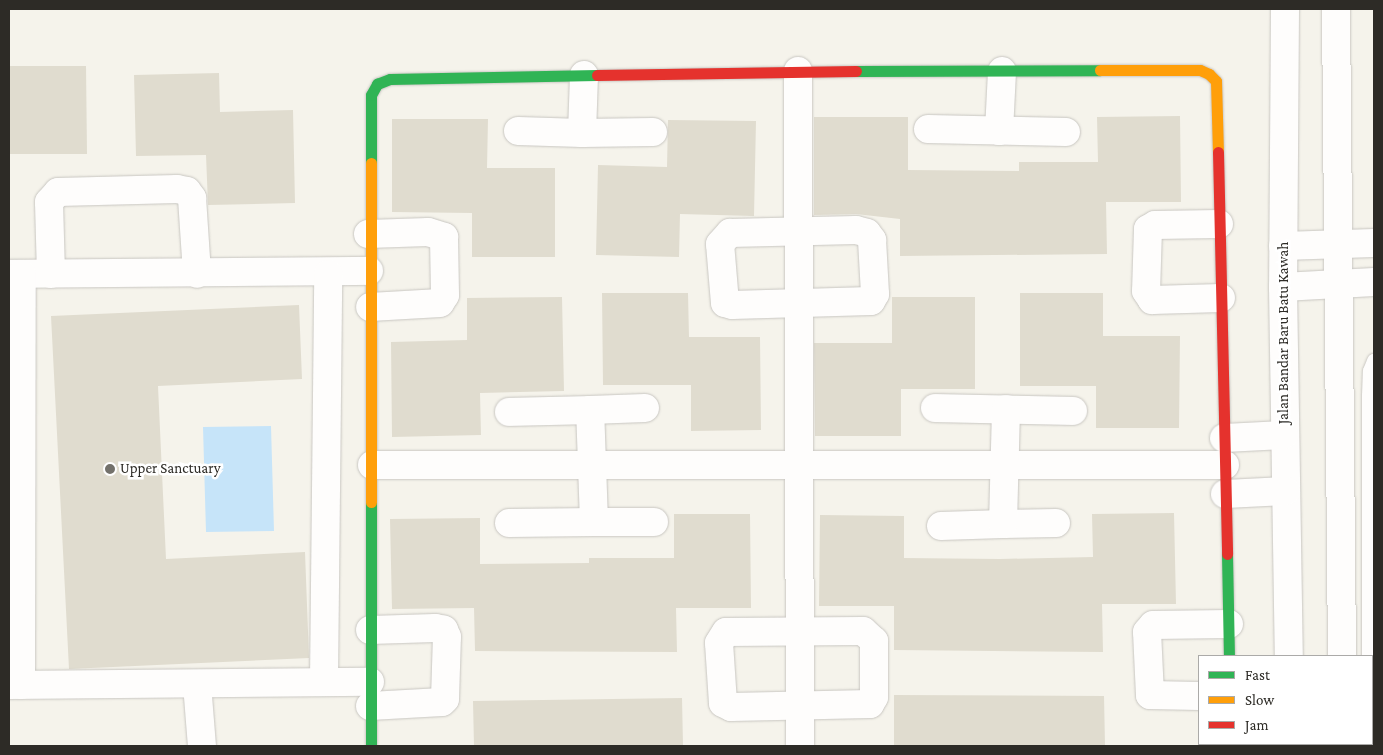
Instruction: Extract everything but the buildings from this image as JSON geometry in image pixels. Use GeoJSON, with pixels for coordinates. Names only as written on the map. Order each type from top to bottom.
{"type":"FeatureCollection","features":[{"type":"Feature","properties":{"kind":"street","name":"Jalan Bandar Baru Batu Kawah"},"geometry":{"type":"LineString","coordinates":[[1285,9],[1283,286],[1289,655]]}},
{"type":"Feature","properties":{"kind":"street"},"geometry":{"type":"LineString","coordinates":[[1336,9],[1340,243],[1342,655]]}},
{"type":"Feature","properties":{"kind":"street"},"geometry":{"type":"LineString","coordinates":[[371,746],[372,465],[368,234],[371,95],[378,84],[390,78],[798,71],[1200,70],[1208,74],[1216,81],[1230,655]]}},
{"type":"Feature","properties":{"kind":"street"},"geometry":{"type":"LineString","coordinates":[[798,71],[800,746]]}},
{"type":"Feature","properties":{"kind":"street"},"geometry":{"type":"LineString","coordinates":[[999,131],[1002,71]]}},
{"type":"Feature","properties":{"kind":"street"},"geometry":{"type":"LineString","coordinates":[[582,133],[584,75]]}},
{"type":"Feature","properties":{"kind":"street"},"geometry":{"type":"LineString","coordinates":[[928,129],[1066,132]]}},
{"type":"Feature","properties":{"kind":"street"},"geometry":{"type":"LineString","coordinates":[[518,131],[582,133],[653,132]]}},
{"type":"Feature","properties":{"kind":"street"},"geometry":{"type":"LineString","coordinates":[[51,274],[50,202],[58,192],[177,189],[187,191],[192,198],[197,274]]}},
{"type":"Feature","properties":{"kind":"street"},"geometry":{"type":"LineString","coordinates":[[1219,224],[1155,225],[1148,229],[1146,291],[1152,300],[1221,298]]}},
{"type":"Feature","properties":{"kind":"street"},"geometry":{"type":"LineString","coordinates":[[798,231],[867,233],[872,240],[875,294],[871,301],[799,304],[732,305],[725,303],[720,244],[730,233],[798,231]]}},
{"type":"Feature","properties":{"kind":"street"},"geometry":{"type":"LineString","coordinates":[[368,234],[428,232],[444,237],[445,295],[440,303],[370,307]]}},
{"type":"Feature","properties":{"kind":"street"},"geometry":{"type":"LineString","coordinates":[[1283,246],[1374,243]]}},
{"type":"Feature","properties":{"kind":"street"},"geometry":{"type":"LineString","coordinates":[[369,272],[328,274],[16,274],[15,685],[324,681],[370,694],[442,702],[445,699],[447,637],[444,630],[435,628],[370,630]]}},
{"type":"Feature","properties":{"kind":"street"},"geometry":{"type":"LineString","coordinates":[[324,681],[328,274]]}},
{"type":"Feature","properties":{"kind":"street"},"geometry":{"type":"LineString","coordinates":[[1283,286],[1374,282]]}},
{"type":"Feature","properties":{"kind":"street"},"geometry":{"type":"LineString","coordinates":[[509,412],[645,408]]}},
{"type":"Feature","properties":{"kind":"street"},"geometry":{"type":"LineString","coordinates":[[935,408],[1073,411]]}},
{"type":"Feature","properties":{"kind":"street"},"geometry":{"type":"LineString","coordinates":[[1003,524],[1006,409]]}},
{"type":"Feature","properties":{"kind":"street"},"geometry":{"type":"LineString","coordinates":[[590,410],[594,522]]}},
{"type":"Feature","properties":{"kind":"street"},"geometry":{"type":"LineString","coordinates":[[1224,438],[1284,435]]}},
{"type":"Feature","properties":{"kind":"street"},"geometry":{"type":"LineString","coordinates":[[372,465],[799,467],[1225,465]]}},
{"type":"Feature","properties":{"kind":"street"},"geometry":{"type":"LineString","coordinates":[[1225,494],[1286,491]]}},
{"type":"Feature","properties":{"kind":"street"},"geometry":{"type":"LineString","coordinates":[[509,523],[654,522]]}},
{"type":"Feature","properties":{"kind":"street"},"geometry":{"type":"LineString","coordinates":[[941,526],[1056,523]]}},
{"type":"Feature","properties":{"kind":"street"},"geometry":{"type":"LineString","coordinates":[[1198,696],[1150,695],[1147,632],[1153,625],[1228,624]]}},
{"type":"Feature","properties":{"kind":"street"},"geometry":{"type":"LineString","coordinates":[[864,631],[874,641],[874,697],[870,704],[800,706],[730,707],[723,704],[719,643],[726,632],[864,631]]}},
{"type":"Feature","properties":{"kind":"street"},"geometry":{"type":"LineString","coordinates":[[197,684],[202,746]]}},
{"type":"Feature","properties":{"kind":"lane"},"geometry":{"type":"LineString","coordinates":[[1369,655],[1369,396],[1370,371],[1374,360]]}},
{"type":"Feature","properties":{"kind":"water"},"geometry":{"type":"Polygon","coordinates":[[[271,426],[274,531],[206,532],[203,427],[271,426]]]}},
{"type":"Feature","properties":{"kind":"traffic: fast"},"geometry":{"type":"LineString","coordinates":[[856,71],[1100,70]]}},
{"type":"Feature","properties":{"kind":"traffic: fast"},"geometry":{"type":"LineString","coordinates":[[371,163],[371,95],[377,84],[390,79],[597,75]]}},
{"type":"Feature","properties":{"kind":"traffic: fast"},"geometry":{"type":"LineString","coordinates":[[371,502],[371,746]]}},
{"type":"Feature","properties":{"kind":"traffic: fast"},"geometry":{"type":"LineString","coordinates":[[1227,554],[1229,655]]}},
{"type":"Feature","properties":{"kind":"traffic: slow"},"geometry":{"type":"LineString","coordinates":[[1100,70],[1200,70],[1209,74],[1216,81],[1218,152]]}},
{"type":"Feature","properties":{"kind":"traffic: slow"},"geometry":{"type":"LineString","coordinates":[[371,163],[371,502]]}},
{"type":"Feature","properties":{"kind":"traffic: jam"},"geometry":{"type":"LineString","coordinates":[[597,75],[856,71]]}},
{"type":"Feature","properties":{"kind":"traffic: jam"},"geometry":{"type":"LineString","coordinates":[[1218,152],[1227,554]]}},
{"type":"Feature","properties":{"kind":"place","name":"Upper Sanctuary"},"geometry":{"type":"Point","coordinates":[110,469]}}]}
